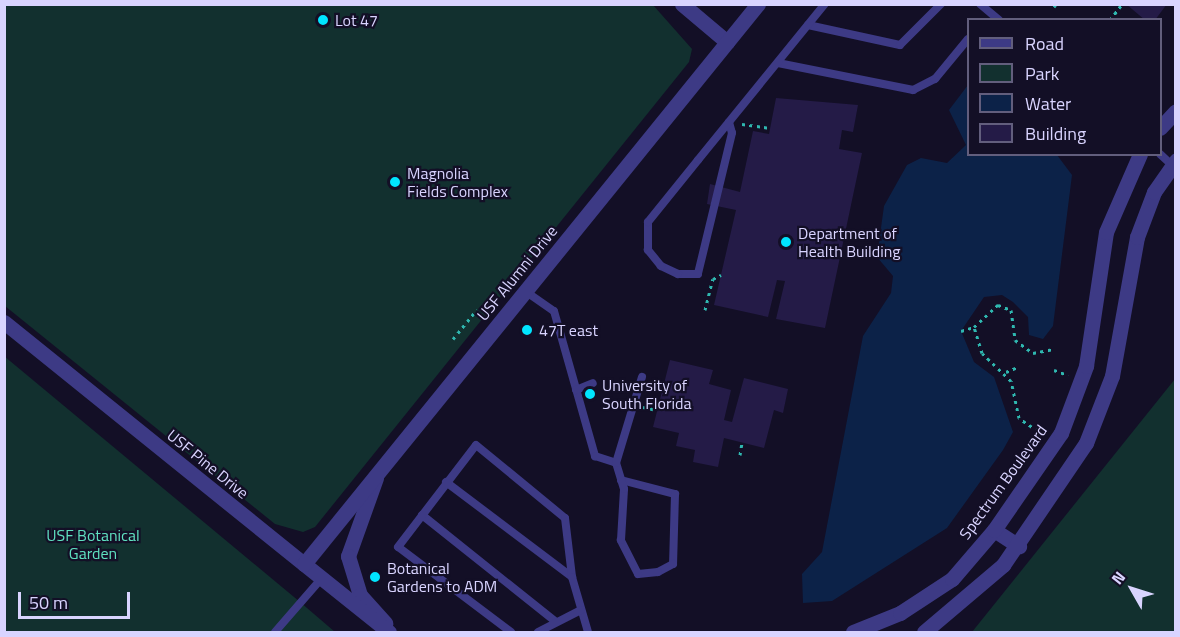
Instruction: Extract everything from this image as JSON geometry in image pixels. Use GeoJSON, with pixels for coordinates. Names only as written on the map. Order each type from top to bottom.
{"type":"FeatureCollection","features":[{"type":"Feature","properties":{"kind":"street"},"geometry":{"type":"LineString","coordinates":[[682,4],[727,42]]}},
{"type":"Feature","properties":{"kind":"street","name":"USF Alumni Drive"},"geometry":{"type":"LineString","coordinates":[[304,564],[758,4]]}},
{"type":"Feature","properties":{"kind":"street"},"geometry":{"type":"LineString","coordinates":[[1162,127],[1176,111]]}},
{"type":"Feature","properties":{"kind":"street","name":"Spectrum Boulevard"},"geometry":{"type":"LineString","coordinates":[[852,633],[900,613],[952,579],[994,530],[1055,442],[1084,373],[1106,232],[1139,156]]}},
{"type":"Feature","properties":{"kind":"street"},"geometry":{"type":"LineString","coordinates":[[924,633],[971,598],[1019,546],[1086,443],[1105,402],[1137,237],[1154,192],[1174,163]]}},
{"type":"Feature","properties":{"kind":"street","name":"USF Pine Drive"},"geometry":{"type":"LineString","coordinates":[[4,322],[391,633]]}},
{"type":"Feature","properties":{"kind":"street"},"geometry":{"type":"LineString","coordinates":[[377,474],[348,556],[360,595],[391,633]]}},
{"type":"Feature","properties":{"kind":"street"},"geometry":{"type":"LineString","coordinates":[[994,530],[1019,546]]}},
{"type":"Feature","properties":{"kind":"lane"},"geometry":{"type":"LineString","coordinates":[[729,122],[732,133],[698,274],[678,274],[661,266],[648,250],[648,222],[729,122],[778,63],[825,4]]}},
{"type":"Feature","properties":{"kind":"lane"},"geometry":{"type":"LineString","coordinates":[[808,25],[900,45],[940,4]]}},
{"type":"Feature","properties":{"kind":"lane"},"geometry":{"type":"LineString","coordinates":[[980,4],[988,16]]}},
{"type":"Feature","properties":{"kind":"lane"},"geometry":{"type":"LineString","coordinates":[[778,63],[914,90],[935,79],[967,41]]}},
{"type":"Feature","properties":{"kind":"lane"},"geometry":{"type":"LineString","coordinates":[[525,291],[554,311],[595,456],[616,463]]}},
{"type":"Feature","properties":{"kind":"lane"},"geometry":{"type":"LineString","coordinates":[[621,480],[675,494],[673,564],[658,572],[638,574],[630,566],[621,540],[621,480],[616,463],[642,377]]}},
{"type":"Feature","properties":{"kind":"lane"},"geometry":{"type":"LineString","coordinates":[[576,390],[593,383]]}},
{"type":"Feature","properties":{"kind":"lane"},"geometry":{"type":"LineString","coordinates":[[511,633],[398,547],[476,445],[565,518],[572,577],[588,633]]}},
{"type":"Feature","properties":{"kind":"lane"},"geometry":{"type":"LineString","coordinates":[[446,482],[572,577]]}},
{"type":"Feature","properties":{"kind":"lane"},"geometry":{"type":"LineString","coordinates":[[422,515],[556,622]]}},
{"type":"Feature","properties":{"kind":"lane"},"geometry":{"type":"LineString","coordinates":[[275,633],[322,578]]}},
{"type":"Feature","properties":{"kind":"lane"},"geometry":{"type":"LineString","coordinates":[[538,633],[581,610]]}},
{"type":"Feature","properties":{"kind":"path"},"geometry":{"type":"LineString","coordinates":[[1112,18],[1122,4]]}},
{"type":"Feature","properties":{"kind":"path"},"geometry":{"type":"LineString","coordinates":[[742,124],[770,128]]}},
{"type":"Feature","properties":{"kind":"path"},"geometry":{"type":"LineString","coordinates":[[762,133],[764,127]]}},
{"type":"Feature","properties":{"kind":"path"},"geometry":{"type":"LineString","coordinates":[[705,310],[713,279],[721,275]]}},
{"type":"Feature","properties":{"kind":"path"},"geometry":{"type":"LineString","coordinates":[[961,330],[974,327],[998,305],[1011,310],[1015,340],[1033,354],[1054,349]]}},
{"type":"Feature","properties":{"kind":"path"},"geometry":{"type":"LineString","coordinates":[[453,339],[477,309]]}},
{"type":"Feature","properties":{"kind":"path"},"geometry":{"type":"LineString","coordinates":[[974,327],[982,353],[1006,372],[1019,418],[1055,442]]}},
{"type":"Feature","properties":{"kind":"path"},"geometry":{"type":"LineString","coordinates":[[1006,372],[1018,367]]}},
{"type":"Feature","properties":{"kind":"path"},"geometry":{"type":"LineString","coordinates":[[1054,370],[1072,376]]}},
{"type":"Feature","properties":{"kind":"path"},"geometry":{"type":"LineString","coordinates":[[643,407],[657,410]]}},
{"type":"Feature","properties":{"kind":"path"},"geometry":{"type":"LineString","coordinates":[[740,455],[742,443]]}},
{"type":"Feature","properties":{"kind":"green space"},"geometry":{"type":"Polygon","coordinates":[[[4,5],[653,5],[692,49],[689,62],[315,527],[303,532],[275,524],[5,306],[4,5]]]}},
{"type":"Feature","properties":{"kind":"green space","name":"USF Botanical Garden"},"geometry":{"type":"Polygon","coordinates":[[[4,356],[300,602],[335,632],[5,632],[4,356]]]}},
{"type":"Feature","properties":{"kind":"green space"},"geometry":{"type":"Polygon","coordinates":[[[1175,379],[1175,632],[972,632],[1175,379]]]}},
{"type":"Feature","properties":{"kind":"water"},"geometry":{"type":"Polygon","coordinates":[[[967,86],[967,156],[1058,156],[1072,175],[1053,326],[1043,339],[1029,335],[1028,317],[1013,302],[1002,295],[984,297],[961,331],[974,362],[994,377],[1013,432],[1003,450],[947,528],[832,601],[803,603],[802,574],[822,552],[863,336],[891,293],[893,276],[877,257],[884,206],[907,165],[921,158],[947,163],[966,145],[949,110],[967,86]]]}},
{"type":"Feature","properties":{"kind":"building"},"geometry":{"type":"Polygon","coordinates":[[[1126,4],[1167,4],[1156,18],[1143,18],[1126,4]]]}},
{"type":"Feature","properties":{"kind":"building","name":"Department of Health Building"},"geometry":{"type":"Polygon","coordinates":[[[776,98],[858,105],[853,132],[842,130],[839,149],[862,153],[825,328],[776,319],[785,281],[777,280],[768,317],[714,305],[736,210],[707,204],[710,184],[740,192],[753,131],[769,134],[776,98]]]}},
{"type":"Feature","properties":{"kind":"building"},"geometry":{"type":"Polygon","coordinates":[[[670,360],[713,370],[709,384],[731,390],[724,420],[732,422],[744,378],[788,389],[783,413],[774,410],[764,448],[724,438],[718,467],[693,462],[695,450],[676,446],[679,433],[653,427],[670,360]]]}},
{"type":"Feature","properties":{"kind":"place","name":"Lot 47"},"geometry":{"type":"Point","coordinates":[323,20]}},
{"type":"Feature","properties":{"kind":"place","name":"Magnolia Fields Complex"},"geometry":{"type":"Point","coordinates":[395,182]}},
{"type":"Feature","properties":{"kind":"place","name":"Department of Health Building"},"geometry":{"type":"Point","coordinates":[786,242]}},
{"type":"Feature","properties":{"kind":"place","name":"47T east"},"geometry":{"type":"Point","coordinates":[527,330]}},
{"type":"Feature","properties":{"kind":"place","name":"University of South Florida"},"geometry":{"type":"Point","coordinates":[590,394]}},
{"type":"Feature","properties":{"kind":"place","name":"Botanical Gardens to ADM"},"geometry":{"type":"Point","coordinates":[375,577]}}]}
